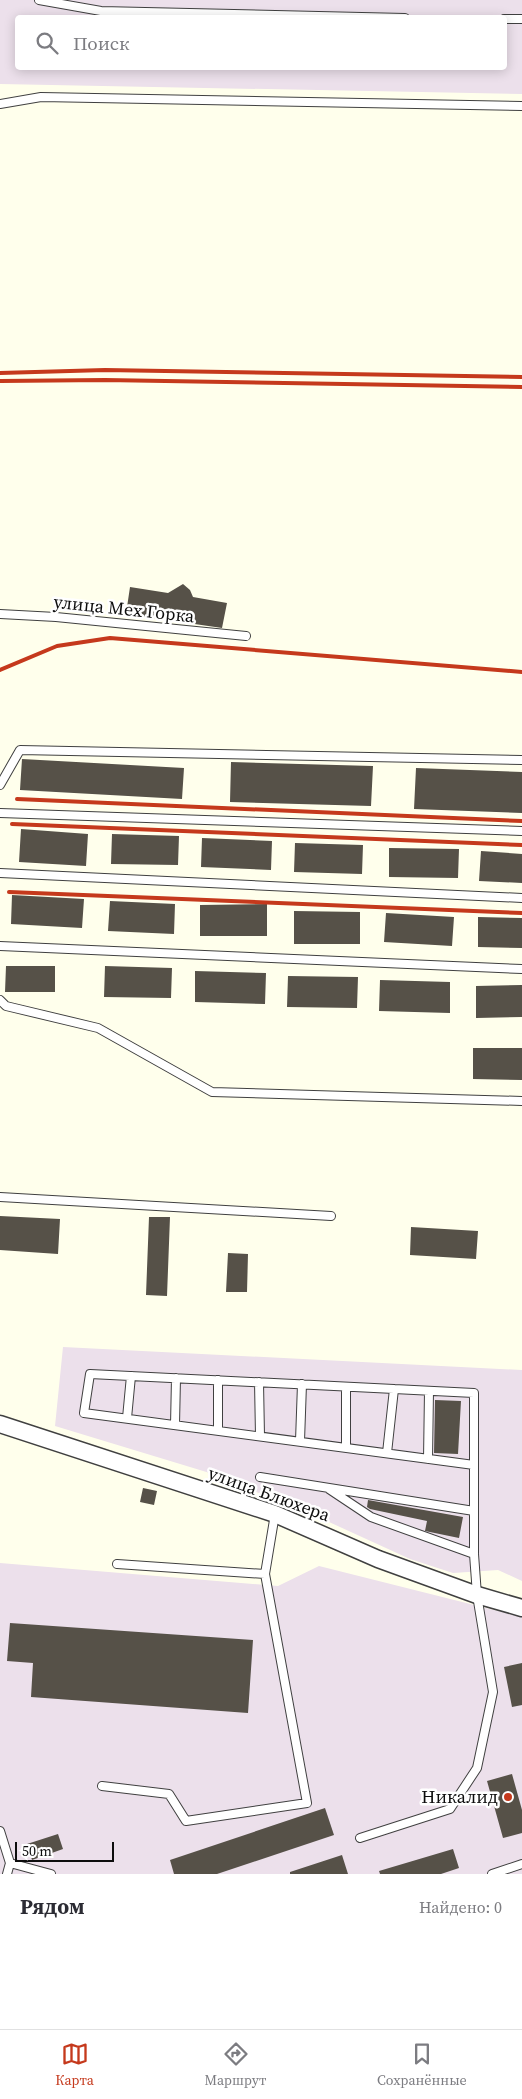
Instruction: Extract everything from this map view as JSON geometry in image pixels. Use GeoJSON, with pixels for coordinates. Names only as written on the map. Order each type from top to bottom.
{"type":"FeatureCollection","features":[{"type":"Feature","properties":{"kind":"street","name":"улица Блюхера"},"geometry":{"type":"LineString","coordinates":[[0,1424],[275,1514],[378,1559],[477,1595],[522,1608]]}},
{"type":"Feature","properties":{"kind":"lane"},"geometry":{"type":"LineString","coordinates":[[39,0],[102,12],[254,15]]}},
{"type":"Feature","properties":{"kind":"lane"},"geometry":{"type":"LineString","coordinates":[[507,19],[522,19]]}},
{"type":"Feature","properties":{"kind":"lane"},"geometry":{"type":"LineString","coordinates":[[0,104],[41,97],[522,106]]}},
{"type":"Feature","properties":{"kind":"lane","name":"улица Мех Горка"},"geometry":{"type":"LineString","coordinates":[[0,614],[56,617],[246,636]]}},
{"type":"Feature","properties":{"kind":"lane"},"geometry":{"type":"LineString","coordinates":[[0,785],[20,750],[522,760]]}},
{"type":"Feature","properties":{"kind":"lane"},"geometry":{"type":"LineString","coordinates":[[0,813],[522,831]]}},
{"type":"Feature","properties":{"kind":"lane"},"geometry":{"type":"LineString","coordinates":[[0,872],[522,898]]}},
{"type":"Feature","properties":{"kind":"lane"},"geometry":{"type":"LineString","coordinates":[[0,946],[522,969]]}},
{"type":"Feature","properties":{"kind":"lane"},"geometry":{"type":"LineString","coordinates":[[0,1000],[6,1006],[98,1028],[212,1092],[522,1101]]}},
{"type":"Feature","properties":{"kind":"lane"},"geometry":{"type":"LineString","coordinates":[[0,1197],[331,1216]]}},
{"type":"Feature","properties":{"kind":"lane"},"geometry":{"type":"LineString","coordinates":[[360,1838],[450,1809],[477,1768],[493,1692],[477,1595],[474,1554],[474,1465],[474,1393],[90,1374],[84,1413],[474,1465]]}},
{"type":"Feature","properties":{"kind":"lane"},"geometry":{"type":"LineString","coordinates":[[127,1418],[131,1376]]}},
{"type":"Feature","properties":{"kind":"lane"},"geometry":{"type":"LineString","coordinates":[[175,1425],[176,1378]]}},
{"type":"Feature","properties":{"kind":"lane"},"geometry":{"type":"LineString","coordinates":[[218,1380],[218,1430]]}},
{"type":"Feature","properties":{"kind":"lane"},"geometry":{"type":"LineString","coordinates":[[259,1382],[260,1436]]}},
{"type":"Feature","properties":{"kind":"lane"},"geometry":{"type":"LineString","coordinates":[[300,1442],[302,1384]]}},
{"type":"Feature","properties":{"kind":"lane"},"geometry":{"type":"LineString","coordinates":[[346,1387],[346,1448]]}},
{"type":"Feature","properties":{"kind":"lane"},"geometry":{"type":"LineString","coordinates":[[387,1453],[394,1389]]}},
{"type":"Feature","properties":{"kind":"lane"},"geometry":{"type":"LineString","coordinates":[[428,1391],[428,1459]]}},
{"type":"Feature","properties":{"kind":"lane"},"geometry":{"type":"LineString","coordinates":[[260,1477],[474,1511]]}},
{"type":"Feature","properties":{"kind":"lane"},"geometry":{"type":"LineString","coordinates":[[327,1488],[371,1517],[474,1554]]}},
{"type":"Feature","properties":{"kind":"lane"},"geometry":{"type":"LineString","coordinates":[[102,1786],[169,1794],[186,1821],[307,1803],[265,1574],[275,1514]]}},
{"type":"Feature","properties":{"kind":"lane"},"geometry":{"type":"LineString","coordinates":[[117,1564],[265,1574]]}},
{"type":"Feature","properties":{"kind":"lane"},"geometry":{"type":"LineString","coordinates":[[0,1832],[10,1863],[6,1874]]}},
{"type":"Feature","properties":{"kind":"lane"},"geometry":{"type":"LineString","coordinates":[[10,1863],[51,1874]]}},
{"type":"Feature","properties":{"kind":"lane"},"geometry":{"type":"LineString","coordinates":[[492,1874],[522,1864]]}},
{"type":"Feature","properties":{"kind":"shaded area"},"geometry":{"type":"Polygon","coordinates":[[[0,0],[522,0],[522,94],[0,84],[0,0]]]}},
{"type":"Feature","properties":{"kind":"shaded area"},"geometry":{"type":"Polygon","coordinates":[[[63,1347],[522,1370],[522,1581],[498,1570],[453,1573],[410,1559],[329,1522],[213,1474],[55,1426],[63,1347]]]}},
{"type":"Feature","properties":{"kind":"shaded area"},"geometry":{"type":"Polygon","coordinates":[[[0,1563],[278,1586],[319,1566],[522,1617],[522,1874],[0,1874],[0,1563]]]}},
{"type":"Feature","properties":{"kind":"building"},"geometry":{"type":"Polygon","coordinates":[[[183,584],[190,590],[193,597],[227,603],[222,628],[126,614],[130,587],[168,593],[183,584]]]}},
{"type":"Feature","properties":{"kind":"building"},"geometry":{"type":"Polygon","coordinates":[[[22,759],[184,768],[182,799],[20,790],[22,759]]]}},
{"type":"Feature","properties":{"kind":"building"},"geometry":{"type":"Polygon","coordinates":[[[231,762],[373,766],[371,806],[230,802],[231,762]]]}},
{"type":"Feature","properties":{"kind":"building"},"geometry":{"type":"Polygon","coordinates":[[[416,768],[522,772],[522,813],[414,809],[416,768]]]}},
{"type":"Feature","properties":{"kind":"building"},"geometry":{"type":"Polygon","coordinates":[[[21,829],[88,834],[86,866],[19,862],[21,829]]]}},
{"type":"Feature","properties":{"kind":"building"},"geometry":{"type":"Polygon","coordinates":[[[112,834],[179,836],[178,865],[111,864],[112,834]]]}},
{"type":"Feature","properties":{"kind":"building"},"geometry":{"type":"Polygon","coordinates":[[[202,838],[272,841],[271,870],[201,867],[202,838]]]}},
{"type":"Feature","properties":{"kind":"building"},"geometry":{"type":"Polygon","coordinates":[[[295,843],[363,845],[362,874],[294,872],[295,843]]]}},
{"type":"Feature","properties":{"kind":"building"},"geometry":{"type":"Polygon","coordinates":[[[389,848],[459,849],[458,878],[389,877],[389,848]]]}},
{"type":"Feature","properties":{"kind":"building"},"geometry":{"type":"Polygon","coordinates":[[[481,851],[522,854],[522,883],[479,881],[481,851]]]}},
{"type":"Feature","properties":{"kind":"building"},"geometry":{"type":"Polygon","coordinates":[[[12,895],[84,899],[82,928],[11,924],[12,895]]]}},
{"type":"Feature","properties":{"kind":"building"},"geometry":{"type":"Polygon","coordinates":[[[110,901],[175,904],[174,934],[108,931],[110,901]]]}},
{"type":"Feature","properties":{"kind":"building"},"geometry":{"type":"Polygon","coordinates":[[[267,904],[267,936],[200,936],[200,905],[267,904]]]}},
{"type":"Feature","properties":{"kind":"building"},"geometry":{"type":"Polygon","coordinates":[[[294,911],[360,912],[360,944],[294,944],[294,911]]]}},
{"type":"Feature","properties":{"kind":"building"},"geometry":{"type":"Polygon","coordinates":[[[386,913],[454,917],[452,946],[384,942],[386,913]]]}},
{"type":"Feature","properties":{"kind":"building"},"geometry":{"type":"Polygon","coordinates":[[[478,917],[522,918],[522,948],[478,947],[478,917]]]}},
{"type":"Feature","properties":{"kind":"building"},"geometry":{"type":"Polygon","coordinates":[[[6,966],[55,966],[55,992],[5,992],[6,966]]]}},
{"type":"Feature","properties":{"kind":"building"},"geometry":{"type":"Polygon","coordinates":[[[105,966],[172,968],[171,998],[104,997],[105,966]]]}},
{"type":"Feature","properties":{"kind":"building"},"geometry":{"type":"Polygon","coordinates":[[[195,971],[266,973],[265,1004],[195,1002],[195,971]]]}},
{"type":"Feature","properties":{"kind":"building"},"geometry":{"type":"Polygon","coordinates":[[[288,976],[358,977],[357,1008],[287,1007],[288,976]]]}},
{"type":"Feature","properties":{"kind":"building"},"geometry":{"type":"Polygon","coordinates":[[[380,980],[450,982],[450,1013],[379,1011],[380,980]]]}},
{"type":"Feature","properties":{"kind":"building"},"geometry":{"type":"Polygon","coordinates":[[[522,985],[522,1017],[476,1018],[476,986],[522,985]]]}},
{"type":"Feature","properties":{"kind":"building"},"geometry":{"type":"Polygon","coordinates":[[[473,1048],[522,1048],[522,1080],[473,1079],[473,1048]]]}},
{"type":"Feature","properties":{"kind":"building"},"geometry":{"type":"Polygon","coordinates":[[[0,1216],[60,1219],[58,1254],[0,1250],[0,1216]]]}},
{"type":"Feature","properties":{"kind":"building"},"geometry":{"type":"Polygon","coordinates":[[[149,1217],[170,1217],[167,1296],[146,1295],[149,1217]]]}},
{"type":"Feature","properties":{"kind":"building"},"geometry":{"type":"Polygon","coordinates":[[[411,1227],[478,1231],[476,1259],[410,1255],[411,1227]]]}},
{"type":"Feature","properties":{"kind":"building"},"geometry":{"type":"Polygon","coordinates":[[[228,1253],[248,1254],[247,1292],[226,1292],[228,1253]]]}},
{"type":"Feature","properties":{"kind":"building"},"geometry":{"type":"Polygon","coordinates":[[[435,1400],[461,1401],[458,1454],[434,1453],[435,1400]]]}},
{"type":"Feature","properties":{"kind":"building"},"geometry":{"type":"Polygon","coordinates":[[[143,1488],[157,1491],[154,1505],[140,1502],[143,1488]]]}},
{"type":"Feature","properties":{"kind":"building"},"geometry":{"type":"Polygon","coordinates":[[[368,1500],[463,1517],[459,1538],[425,1531],[427,1521],[370,1509],[367,1507],[368,1500]]]}},
{"type":"Feature","properties":{"kind":"building"},"geometry":{"type":"Polygon","coordinates":[[[10,1623],[253,1640],[248,1713],[31,1697],[33,1663],[7,1661],[10,1623]]]}},
{"type":"Feature","properties":{"kind":"building"},"geometry":{"type":"Polygon","coordinates":[[[522,1663],[522,1705],[512,1707],[504,1667],[522,1663]]]}},
{"type":"Feature","properties":{"kind":"building"},"geometry":{"type":"Polygon","coordinates":[[[512,1774],[522,1810],[522,1833],[503,1838],[487,1781],[512,1774]]]}},
{"type":"Feature","properties":{"kind":"building"},"geometry":{"type":"Polygon","coordinates":[[[325,1808],[334,1835],[217,1874],[174,1874],[170,1860],[325,1808]]]}},
{"type":"Feature","properties":{"kind":"building"},"geometry":{"type":"Polygon","coordinates":[[[58,1834],[63,1849],[32,1860],[27,1844],[58,1834]]]}},
{"type":"Feature","properties":{"kind":"building"},"geometry":{"type":"Polygon","coordinates":[[[453,1849],[459,1868],[441,1874],[380,1874],[379,1871],[453,1849]]]}},
{"type":"Feature","properties":{"kind":"building"},"geometry":{"type":"Polygon","coordinates":[[[342,1855],[348,1874],[290,1874],[290,1872],[342,1855]]]}},
{"type":"Feature","properties":{"kind":"railway"},"geometry":{"type":"LineString","coordinates":[[0,373],[105,370],[522,377]]}},
{"type":"Feature","properties":{"kind":"railway"},"geometry":{"type":"LineString","coordinates":[[0,381],[105,380],[522,387]]}},
{"type":"Feature","properties":{"kind":"railway"},"geometry":{"type":"LineString","coordinates":[[0,670],[57,646],[110,638],[522,672]]}},
{"type":"Feature","properties":{"kind":"railway"},"geometry":{"type":"LineString","coordinates":[[17,799],[522,821]]}},
{"type":"Feature","properties":{"kind":"railway"},"geometry":{"type":"LineString","coordinates":[[12,824],[522,845]]}},
{"type":"Feature","properties":{"kind":"railway"},"geometry":{"type":"LineString","coordinates":[[9,892],[522,913]]}},
{"type":"Feature","properties":{"kind":"place","name":"Никалид"},"geometry":{"type":"Point","coordinates":[508,1797]}}]}
